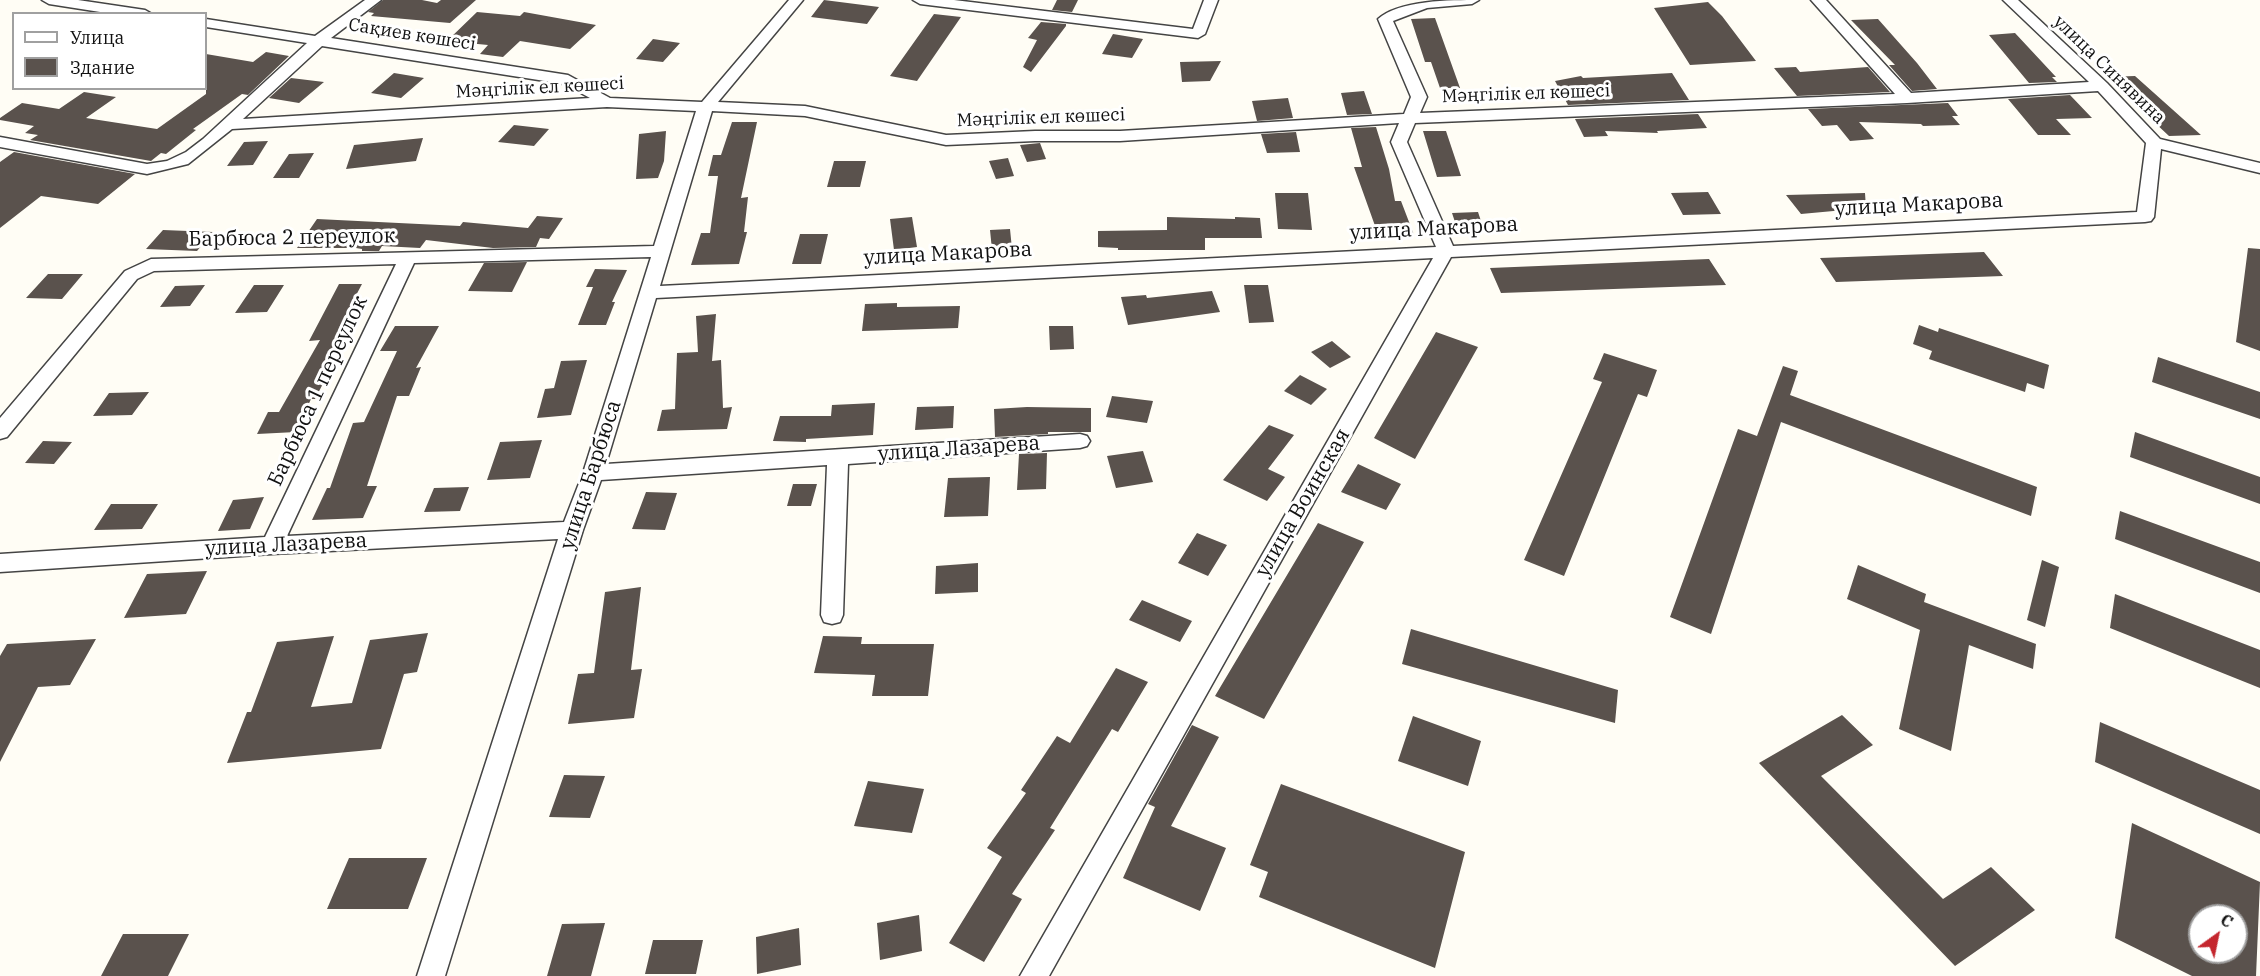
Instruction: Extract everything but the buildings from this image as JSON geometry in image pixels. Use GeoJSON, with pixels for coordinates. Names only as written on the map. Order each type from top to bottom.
{"type":"FeatureCollection","features":[{"type":"Feature","properties":{"kind":"street"},"geometry":{"type":"LineString","coordinates":[[49,0],[131,12]]}},
{"type":"Feature","properties":{"kind":"street"},"geometry":{"type":"LineString","coordinates":[[0,142],[147,169],[183,162],[228,126],[319,40],[374,0]]}},
{"type":"Feature","properties":{"kind":"street","name":"улица Барбюса"},"geometry":{"type":"LineString","coordinates":[[431,976],[572,530],[593,473],[705,108],[796,0]]}},
{"type":"Feature","properties":{"kind":"street"},"geometry":{"type":"LineString","coordinates":[[920,0],[1198,34],[1211,0]]}},
{"type":"Feature","properties":{"kind":"street"},"geometry":{"type":"LineString","coordinates":[[1446,251],[1399,142],[1412,118],[1419,97],[1384,19],[1400,10],[1437,1],[1472,0]]}},
{"type":"Feature","properties":{"kind":"street"},"geometry":{"type":"LineString","coordinates":[[1818,0],[1907,98]]}},
{"type":"Feature","properties":{"kind":"street","name":"улица Синявина"},"geometry":{"type":"LineString","coordinates":[[2010,0],[2102,86],[2154,142],[2260,168]]}},
{"type":"Feature","properties":{"kind":"street","name":"Сақиев көшесі"},"geometry":{"type":"LineString","coordinates":[[207,23],[568,80],[606,102]]}},
{"type":"Feature","properties":{"kind":"street","name":"Мәңгілік ел көшесі"},"geometry":{"type":"LineString","coordinates":[[228,126],[606,102],[805,111],[946,140],[1035,136],[1120,136],[1412,118],[1907,98],[2102,86]]}},
{"type":"Feature","properties":{"kind":"street","name":"улица Макарова"},"geometry":{"type":"LineString","coordinates":[[649,292],[2145,217],[2154,142]]}},
{"type":"Feature","properties":{"kind":"street","name":"Барбюса 2 переулок"},"geometry":{"type":"LineString","coordinates":[[0,432],[131,275],[151,264],[661,251]]}},
{"type":"Feature","properties":{"kind":"street","name":"улица Воинская"},"geometry":{"type":"LineString","coordinates":[[1034,976],[1446,251]]}},
{"type":"Feature","properties":{"kind":"street","name":"Барбюса 1 переулок"},"geometry":{"type":"LineString","coordinates":[[272,545],[408,258]]}},
{"type":"Feature","properties":{"kind":"street","name":"улица Лазарева"},"geometry":{"type":"LineString","coordinates":[[593,473],[1080,441]]}},
{"type":"Feature","properties":{"kind":"street"},"geometry":{"type":"LineString","coordinates":[[832,615],[838,457]]}},
{"type":"Feature","properties":{"kind":"street","name":"улица Лазарева"},"geometry":{"type":"LineString","coordinates":[[0,563],[272,545],[572,530]]}}]}
